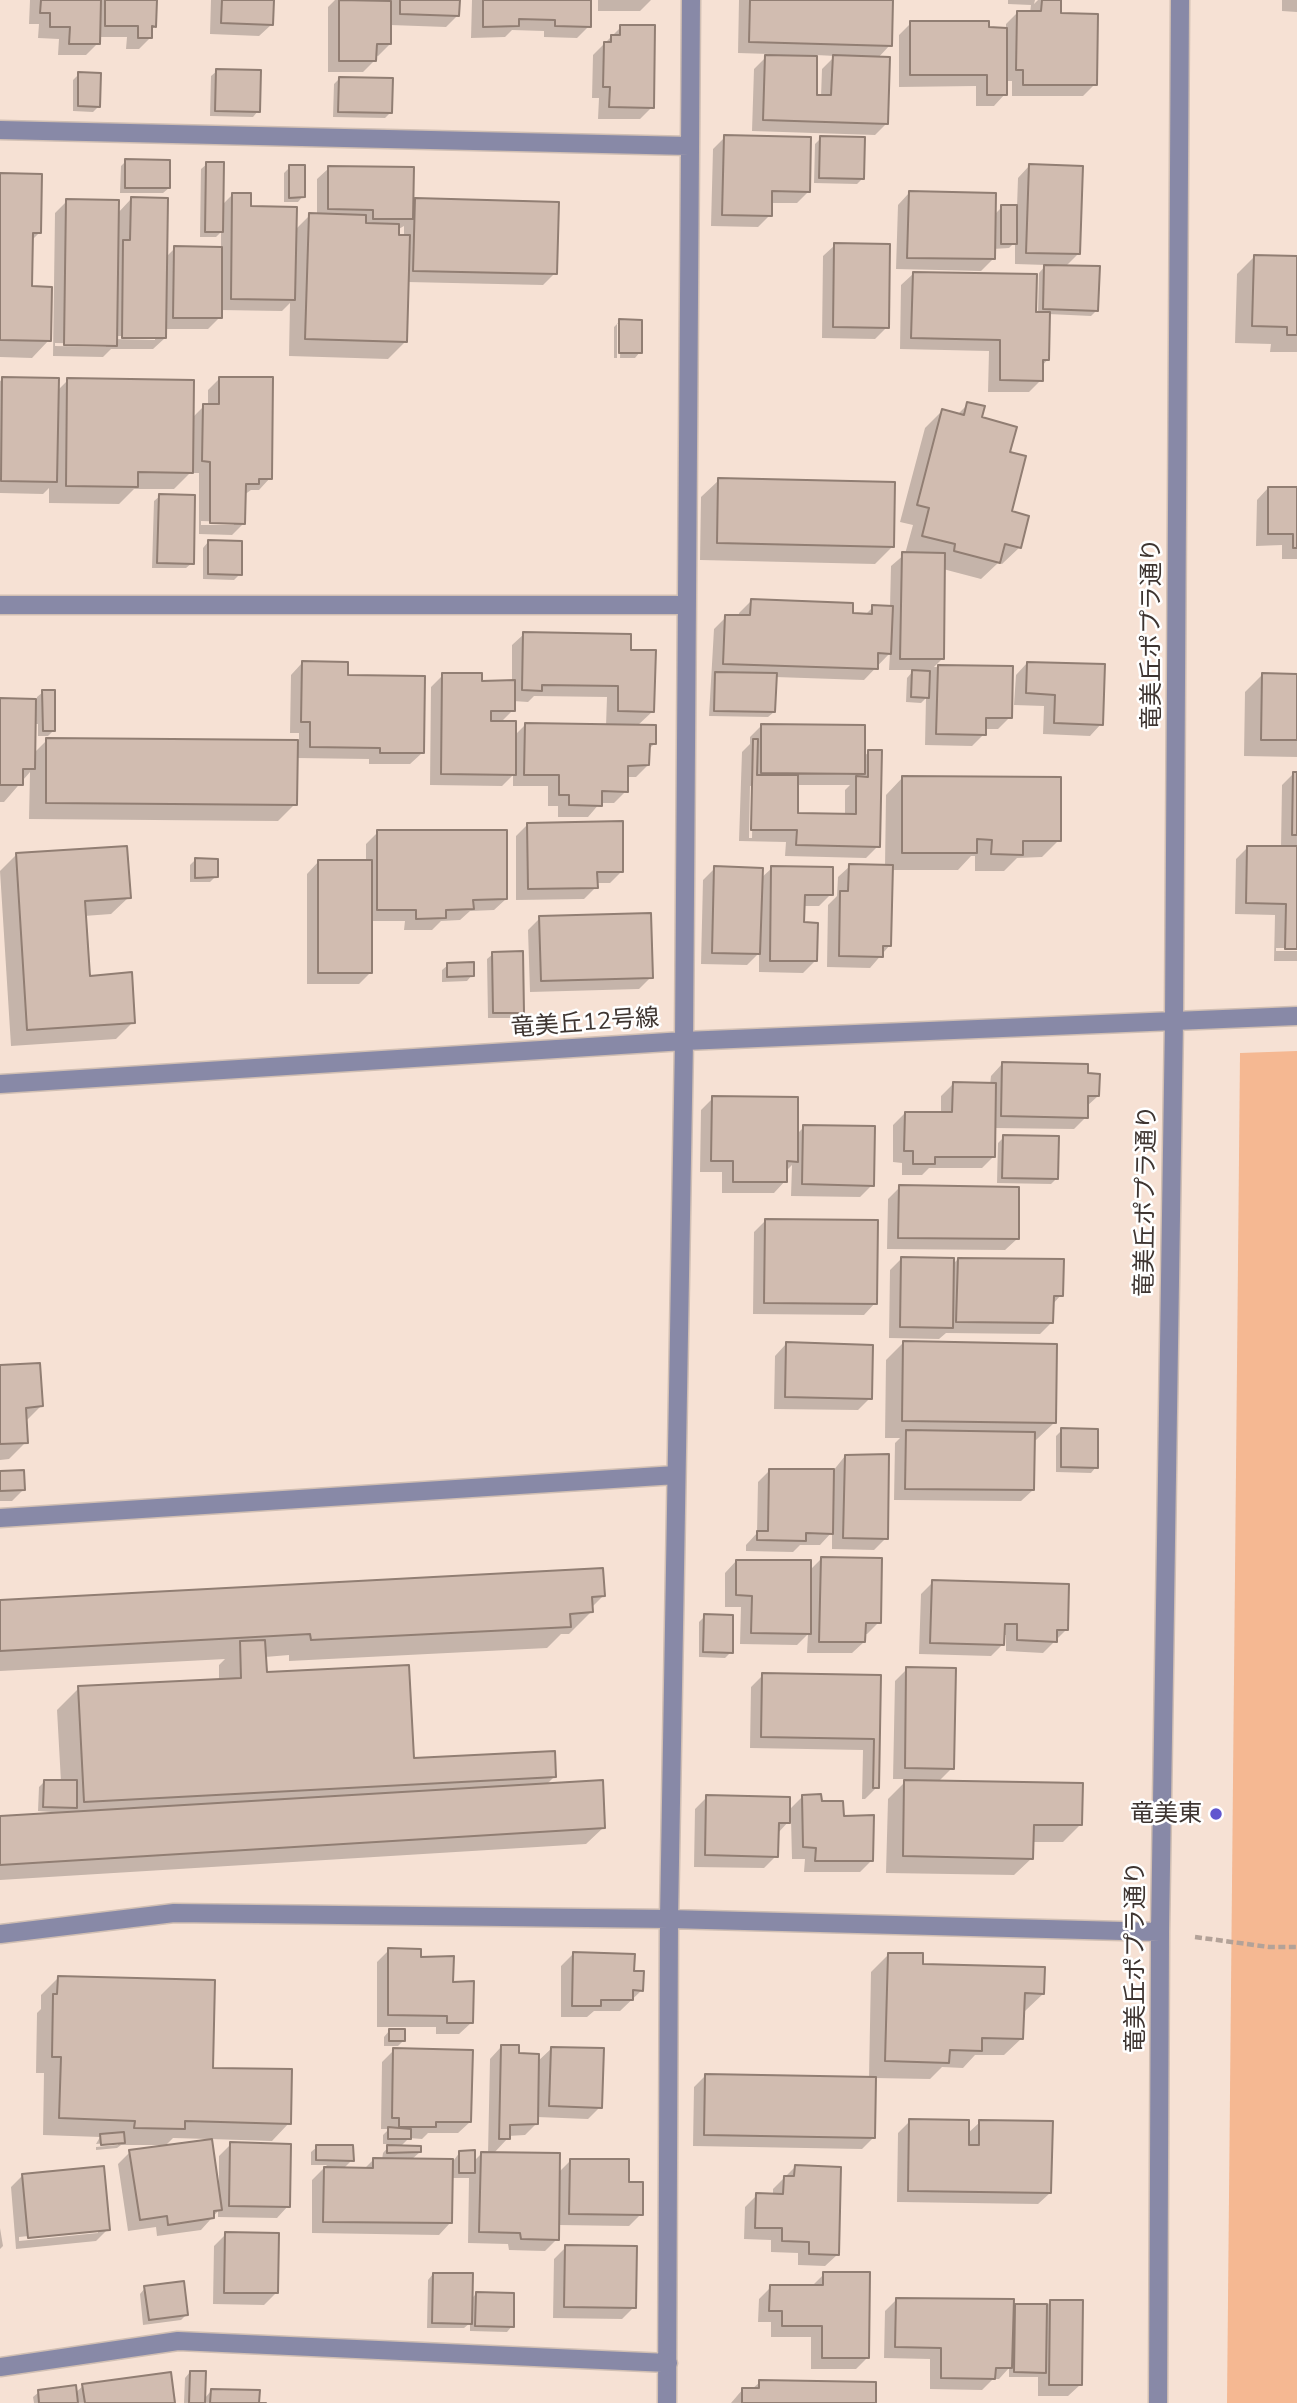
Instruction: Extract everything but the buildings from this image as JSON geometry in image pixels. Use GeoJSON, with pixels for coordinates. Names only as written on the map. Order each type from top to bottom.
{"type":"FeatureCollection","features":[{"type":"Feature","properties":{"kind":"street"},"geometry":{"type":"LineString","coordinates":[[667,2403],[669,1919],[684,1041],[691,0]]}},
{"type":"Feature","properties":{"kind":"street","name":"竜美丘ポプラ通り"},"geometry":{"type":"LineString","coordinates":[[1158,2403],[1160,1932],[1174,1020],[1181,0]]}},
{"type":"Feature","properties":{"kind":"street"},"geometry":{"type":"LineString","coordinates":[[0,130],[689,146]]}},
{"type":"Feature","properties":{"kind":"street"},"geometry":{"type":"LineString","coordinates":[[0,605],[687,606]]}},
{"type":"Feature","properties":{"kind":"street","name":"竜美丘12号線"},"geometry":{"type":"LineString","coordinates":[[0,1084],[684,1041],[1297,1016]]}},
{"type":"Feature","properties":{"kind":"street"},"geometry":{"type":"LineString","coordinates":[[0,1518],[676,1475]]}},
{"type":"Feature","properties":{"kind":"street"},"geometry":{"type":"LineString","coordinates":[[0,1934],[174,1913],[669,1919],[1160,1932]]}},
{"type":"Feature","properties":{"kind":"street"},"geometry":{"type":"LineString","coordinates":[[0,2367],[178,2341],[668,2363]]}},
{"type":"Feature","properties":{"kind":"path"},"geometry":{"type":"LineString","coordinates":[[1160,1932],[1269,1947],[1297,1947]]}},
{"type":"Feature","properties":{"kind":"shaded area"},"geometry":{"type":"Polygon","coordinates":[[[1297,1051],[1297,2403],[1227,2403],[1240,1053],[1297,1051]]]}},
{"type":"Feature","properties":{"kind":"place","name":"竜美東"},"geometry":{"type":"Point","coordinates":[1216,1814]}}]}
